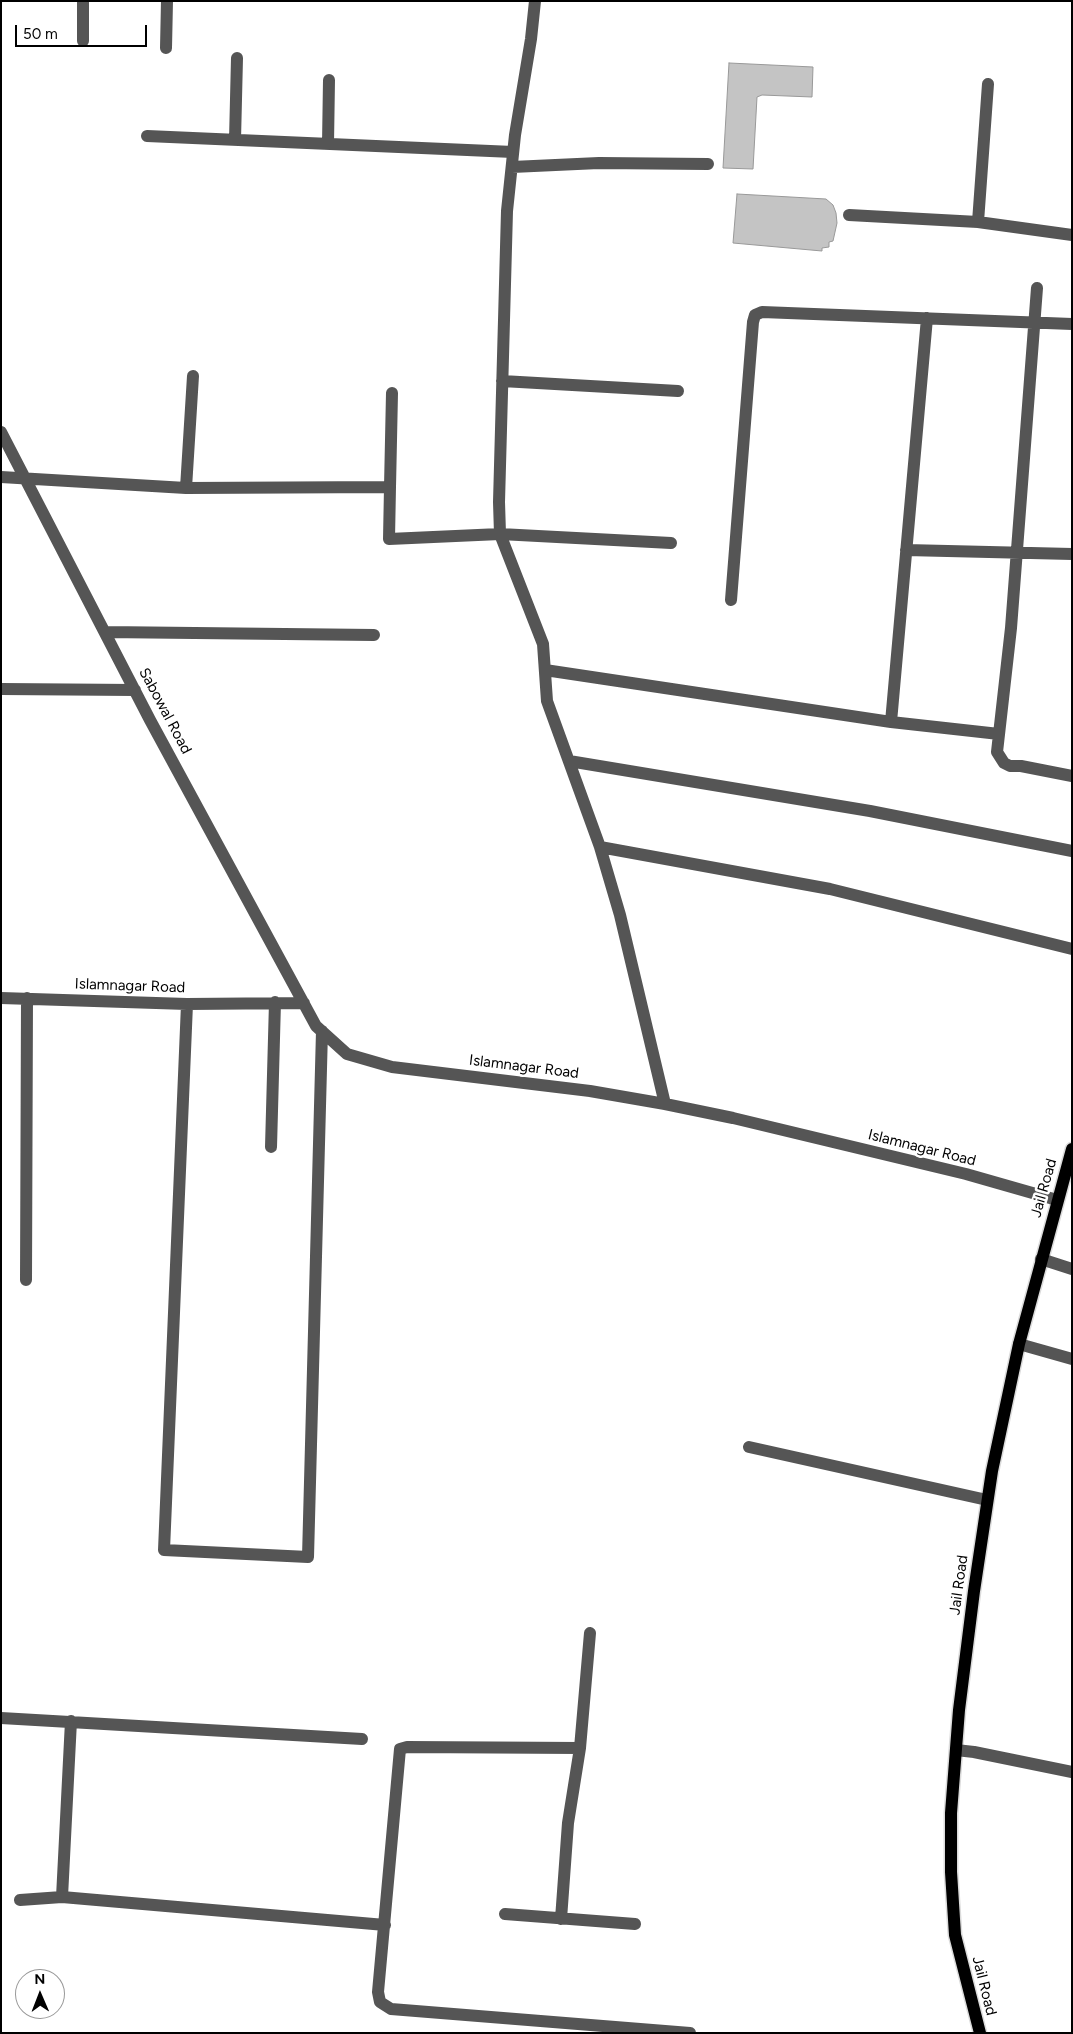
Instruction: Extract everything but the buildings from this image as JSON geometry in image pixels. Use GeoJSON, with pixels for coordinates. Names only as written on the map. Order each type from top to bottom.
{"type":"FeatureCollection","features":[{"type":"Feature","properties":{"kind":"main road","name":"Jail Road"},"geometry":{"type":"LineString","coordinates":[[980,2033],[955,1935],[951,1872],[956,1750],[974,1591],[988,1500],[1019,1344],[1072,1149]]}},
{"type":"Feature","properties":{"kind":"street"},"geometry":{"type":"LineString","coordinates":[[83,1],[83,41]]}},
{"type":"Feature","properties":{"kind":"street"},"geometry":{"type":"LineString","coordinates":[[166,48],[167,1]]}},
{"type":"Feature","properties":{"kind":"street"},"geometry":{"type":"LineString","coordinates":[[535,1],[513,152],[507,211],[499,502],[500,534],[543,644],[547,701],[600,847],[620,915],[665,1104]]}},
{"type":"Feature","properties":{"kind":"street"},"geometry":{"type":"LineString","coordinates":[[235,140],[237,58]]}},
{"type":"Feature","properties":{"kind":"street"},"geometry":{"type":"LineString","coordinates":[[328,144],[329,80]]}},
{"type":"Feature","properties":{"kind":"street"},"geometry":{"type":"LineString","coordinates":[[978,222],[988,84]]}},
{"type":"Feature","properties":{"kind":"street"},"geometry":{"type":"LineString","coordinates":[[147,136],[513,152]]}},
{"type":"Feature","properties":{"kind":"street"},"geometry":{"type":"LineString","coordinates":[[512,167],[599,163],[708,164]]}},
{"type":"Feature","properties":{"kind":"street"},"geometry":{"type":"LineString","coordinates":[[849,215],[978,222],[1072,235]]}},
{"type":"Feature","properties":{"kind":"street"},"geometry":{"type":"LineString","coordinates":[[1037,288],[1011,628],[997,752],[1004,763],[1010,766],[1021,766],[1072,776]]}},
{"type":"Feature","properties":{"kind":"street"},"geometry":{"type":"LineString","coordinates":[[732,600],[755,315],[762,312],[1072,324]]}},
{"type":"Feature","properties":{"kind":"street"},"geometry":{"type":"LineString","coordinates":[[891,722],[927,318]]}},
{"type":"Feature","properties":{"kind":"street"},"geometry":{"type":"LineString","coordinates":[[186,488],[194,376]]}},
{"type":"Feature","properties":{"kind":"street"},"geometry":{"type":"LineString","coordinates":[[502,381],[678,391]]}},
{"type":"Feature","properties":{"kind":"street"},"geometry":{"type":"LineString","coordinates":[[392,393],[389,539],[500,534],[671,543]]}},
{"type":"Feature","properties":{"kind":"street","name":"Sabowal Road"},"geometry":{"type":"LineString","coordinates":[[1,432],[135,690],[304,1003]]}},
{"type":"Feature","properties":{"kind":"street"},"geometry":{"type":"LineString","coordinates":[[1,477],[186,488],[390,487]]}},
{"type":"Feature","properties":{"kind":"street"},"geometry":{"type":"LineString","coordinates":[[906,550],[1072,554]]}},
{"type":"Feature","properties":{"kind":"street"},"geometry":{"type":"LineString","coordinates":[[105,632],[374,635]]}},
{"type":"Feature","properties":{"kind":"street"},"geometry":{"type":"LineString","coordinates":[[545,670],[891,722],[999,734]]}},
{"type":"Feature","properties":{"kind":"street"},"geometry":{"type":"LineString","coordinates":[[1,689],[135,690]]}},
{"type":"Feature","properties":{"kind":"street"},"geometry":{"type":"LineString","coordinates":[[569,761],[870,811],[1072,851]]}},
{"type":"Feature","properties":{"kind":"street"},"geometry":{"type":"LineString","coordinates":[[600,847],[830,889],[1072,949]]}},
{"type":"Feature","properties":{"kind":"street","name":"Islamnagar Road"},"geometry":{"type":"LineString","coordinates":[[1,998],[187,1004],[304,1003],[316,1026],[347,1054],[392,1067],[590,1091],[665,1104],[956,1172],[1057,1200]]}},
{"type":"Feature","properties":{"kind":"street"},"geometry":{"type":"LineString","coordinates":[[26,998],[26,1280]]}},
{"type":"Feature","properties":{"kind":"street"},"geometry":{"type":"LineString","coordinates":[[271,1147],[275,1002]]}},
{"type":"Feature","properties":{"kind":"street"},"geometry":{"type":"LineString","coordinates":[[187,1004],[164,1550],[308,1557],[322,1031]]}},
{"type":"Feature","properties":{"kind":"street"},"geometry":{"type":"LineString","coordinates":[[1041,1259],[1072,1268]]}},
{"type":"Feature","properties":{"kind":"street"},"geometry":{"type":"LineString","coordinates":[[1019,1344],[1072,1359]]}},
{"type":"Feature","properties":{"kind":"street"},"geometry":{"type":"LineString","coordinates":[[749,1447],[988,1500]]}},
{"type":"Feature","properties":{"kind":"street"},"geometry":{"type":"LineString","coordinates":[[561,1919],[568,1823],[580,1748],[590,1633]]}},
{"type":"Feature","properties":{"kind":"street"},"geometry":{"type":"LineString","coordinates":[[1,1718],[362,1739]]}},
{"type":"Feature","properties":{"kind":"street"},"geometry":{"type":"LineString","coordinates":[[62,1897],[71,1721]]}},
{"type":"Feature","properties":{"kind":"street"},"geometry":{"type":"LineString","coordinates":[[580,1748],[406,1747],[400,1749],[378,1992],[380,2002],[391,2009],[690,2033]]}},
{"type":"Feature","properties":{"kind":"street"},"geometry":{"type":"LineString","coordinates":[[956,1750],[1072,1772]]}},
{"type":"Feature","properties":{"kind":"street"},"geometry":{"type":"LineString","coordinates":[[20,1900],[62,1897],[385,1924]]}},
{"type":"Feature","properties":{"kind":"street"},"geometry":{"type":"LineString","coordinates":[[505,1914],[635,1924]]}}]}
